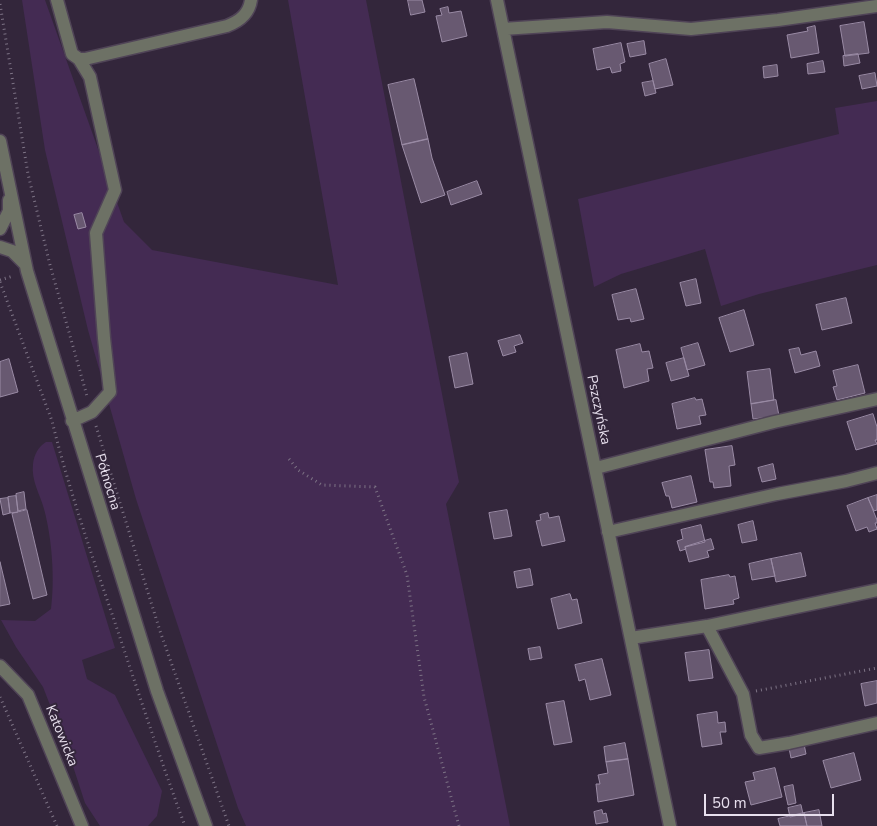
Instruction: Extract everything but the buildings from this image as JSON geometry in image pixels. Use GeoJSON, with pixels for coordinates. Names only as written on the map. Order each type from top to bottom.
{"type":"FeatureCollection","features":[{"type":"Feature","properties":{"kind":"street"},"geometry":{"type":"LineString","coordinates":[[58,0],[72,54],[79,59],[90,77],[115,190],[96,233],[110,392],[92,412],[72,421]]}},
{"type":"Feature","properties":{"kind":"street"},"geometry":{"type":"LineString","coordinates":[[79,59],[91,58],[227,26],[237,22],[244,16],[251,0]]}},
{"type":"Feature","properties":{"kind":"street","name":"Pszczyńska"},"geometry":{"type":"LineString","coordinates":[[497,0],[670,826]]}},
{"type":"Feature","properties":{"kind":"street"},"geometry":{"type":"LineString","coordinates":[[503,29],[608,22],[690,29],[778,20],[877,6]]}},
{"type":"Feature","properties":{"kind":"street","name":"Północna"},"geometry":{"type":"LineString","coordinates":[[0,141],[25,264],[72,421],[157,691],[206,826]]}},
{"type":"Feature","properties":{"kind":"street"},"geometry":{"type":"LineString","coordinates":[[0,229],[9,212],[10,185]]}},
{"type":"Feature","properties":{"kind":"street"},"geometry":{"type":"LineString","coordinates":[[0,247],[12,251],[25,264]]}},
{"type":"Feature","properties":{"kind":"street"},"geometry":{"type":"LineString","coordinates":[[596,468],[774,422],[877,398]]}},
{"type":"Feature","properties":{"kind":"street"},"geometry":{"type":"LineString","coordinates":[[608,532],[877,473]]}},
{"type":"Feature","properties":{"kind":"street"},"geometry":{"type":"LineString","coordinates":[[631,638],[707,626],[877,590]]}},
{"type":"Feature","properties":{"kind":"street"},"geometry":{"type":"LineString","coordinates":[[707,626],[743,694],[751,735],[759,748],[877,723]]}},
{"type":"Feature","properties":{"kind":"street","name":"Katowicka"},"geometry":{"type":"LineString","coordinates":[[0,666],[28,694],[82,826]]}},
{"type":"Feature","properties":{"kind":"path"},"geometry":{"type":"LineString","coordinates":[[0,282],[52,421],[94,563],[164,768],[186,826]]}},
{"type":"Feature","properties":{"kind":"path"},"geometry":{"type":"LineString","coordinates":[[289,459],[298,470],[322,485],[375,487],[407,575],[424,697],[460,826]]}},
{"type":"Feature","properties":{"kind":"path"},"geometry":{"type":"LineString","coordinates":[[743,694],[877,668]]}},
{"type":"Feature","properties":{"kind":"path"},"geometry":{"type":"LineString","coordinates":[[0,697],[57,826]]}},
{"type":"Feature","properties":{"kind":"shaded area"},"geometry":{"type":"Polygon","coordinates":[[[22,0],[45,0],[124,222],[152,250],[338,285],[288,0],[366,0],[459,482],[446,504],[510,826],[246,826],[238,808],[136,499],[88,330],[45,150],[22,0]]]}},
{"type":"Feature","properties":{"kind":"shaded area"},"geometry":{"type":"Polygon","coordinates":[[[877,101],[877,265],[759,294],[721,306],[705,249],[621,274],[594,287],[578,199],[839,134],[835,108],[877,101]]]}},
{"type":"Feature","properties":{"kind":"shaded area"},"geometry":{"type":"Polygon","coordinates":[[[46,442],[52,442],[115,648],[82,660],[87,679],[115,695],[162,791],[157,816],[148,826],[100,826],[85,803],[69,754],[43,687],[16,647],[1,620],[35,621],[51,609],[53,572],[51,545],[47,520],[33,470],[35,454],[46,442]]]}}]}
